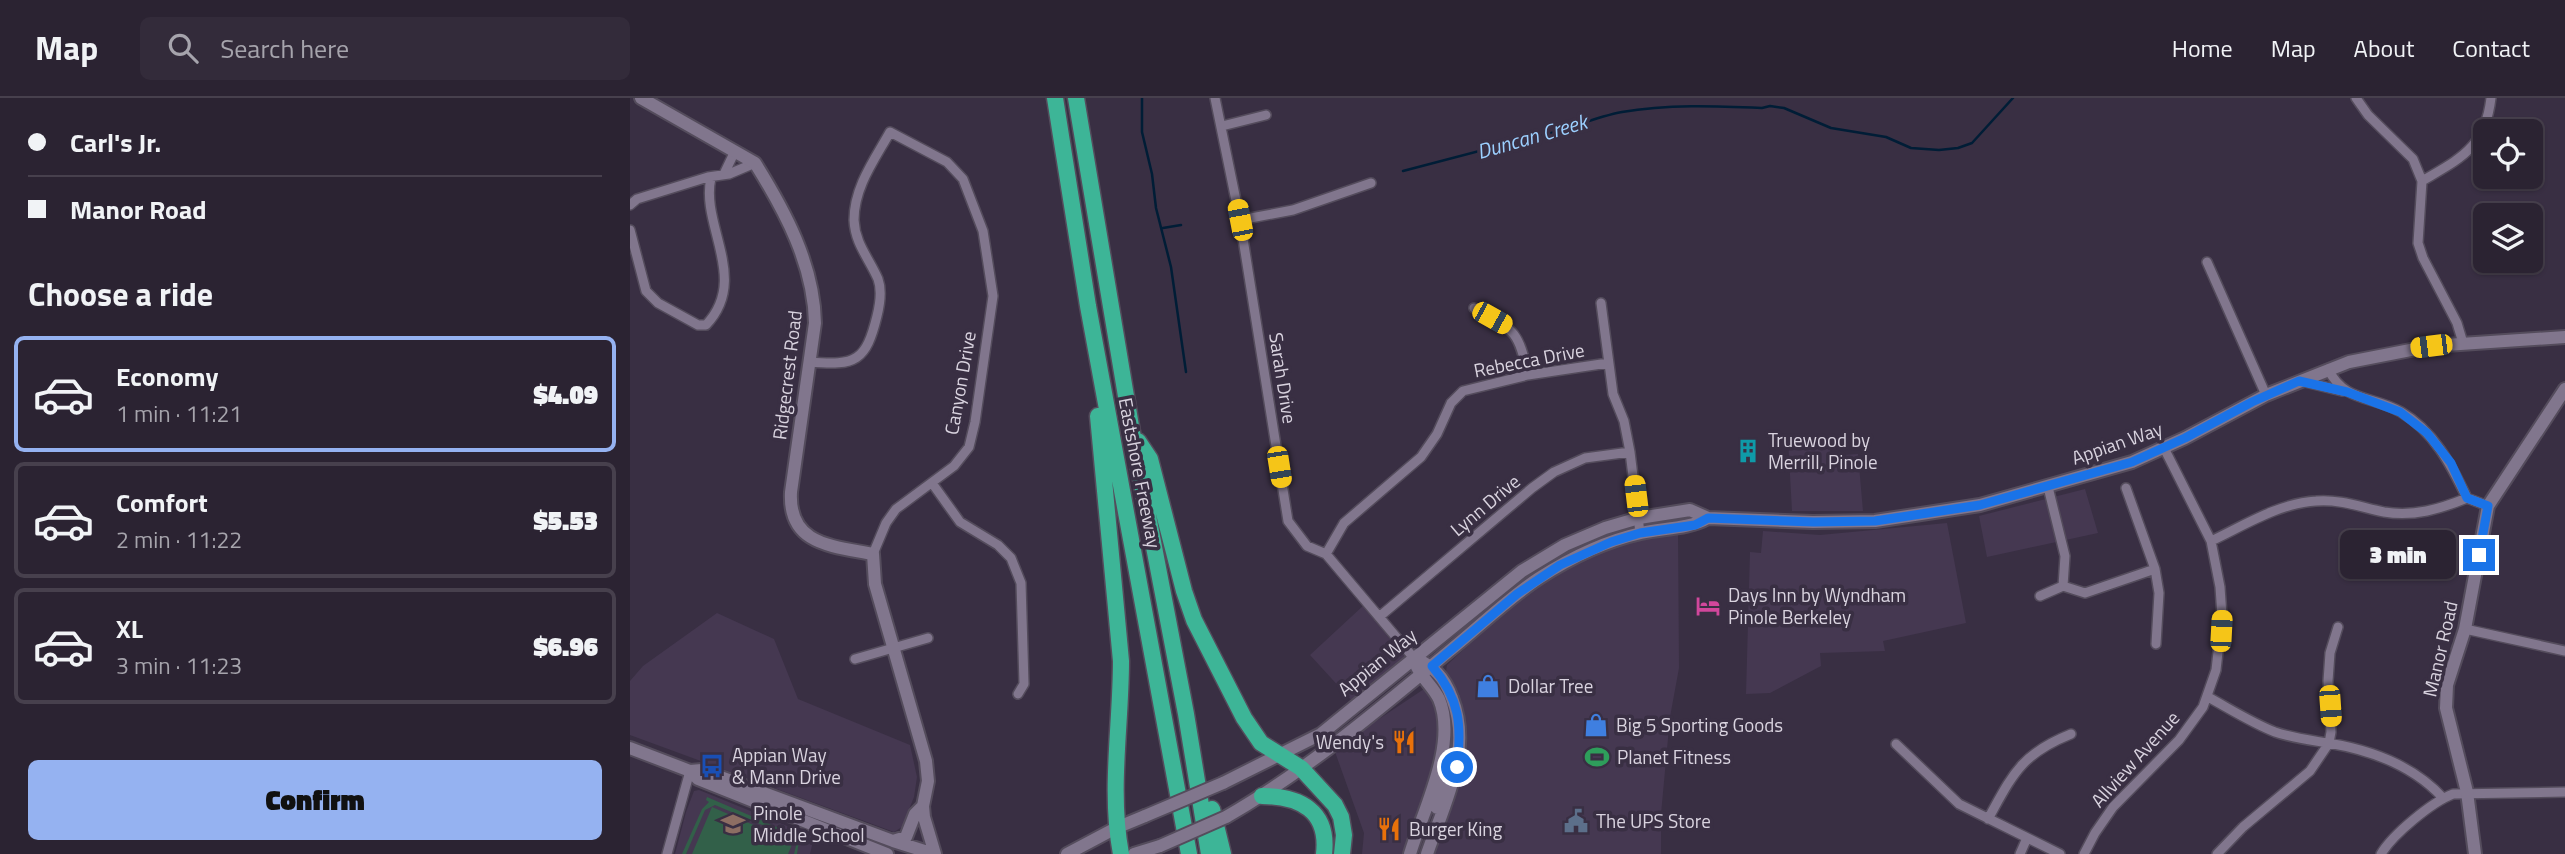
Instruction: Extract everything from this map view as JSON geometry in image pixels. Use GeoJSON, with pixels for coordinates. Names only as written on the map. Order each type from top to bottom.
{"type":"FeatureCollection","features":[{"type":"Feature","properties":{"kind":"highway","name":"Eastshore Freeway"},"geometry":{"type":"LineString","coordinates":[[1055,98],[1088,306],[1189,854]]}},
{"type":"Feature","properties":{"kind":"highway","name":"Eastshore Freeway"},"geometry":{"type":"LineString","coordinates":[[1076,98],[1132,432],[1186,713],[1209,854]]}},
{"type":"Feature","properties":{"kind":"highway"},"geometry":{"type":"LineString","coordinates":[[1088,306],[1085,334],[1100,429],[1121,661],[1114,812],[1121,854]]}},
{"type":"Feature","properties":{"kind":"highway"},"geometry":{"type":"LineString","coordinates":[[1132,432],[1150,459],[1194,620],[1244,718],[1261,743],[1301,768],[1322,789],[1341,817],[1345,835],[1342,854]]}},
{"type":"Feature","properties":{"kind":"highway"},"geometry":{"type":"LineString","coordinates":[[1186,713],[1223,854]]}},
{"type":"Feature","properties":{"kind":"highway"},"geometry":{"type":"LineString","coordinates":[[1262,796],[1283,796],[1298,801],[1313,812],[1321,823],[1326,840],[1324,854]]}},
{"type":"Feature","properties":{"kind":"main road","name":"Ridgecrest Road"},"geometry":{"type":"LineString","coordinates":[[641,98],[755,163],[767,183],[807,264],[815,302],[815,323],[791,492],[794,519],[813,539],[873,554]]}},
{"type":"Feature","properties":{"kind":"main road","name":"Appian Way"},"geometry":{"type":"LineString","coordinates":[[1067,854],[1116,828],[1223,783],[1321,734],[1522,571],[1583,537],[1639,518],[1690,510],[1708,518],[1875,521],[1980,505],[2132,462],[2164,449],[2266,395],[2358,359],[2410,348],[2565,337]]}},
{"type":"Feature","properties":{"kind":"main road","name":"Manor Road"},"geometry":{"type":"LineString","coordinates":[[2475,854],[2467,792],[2445,708],[2447,685],[2465,629],[2488,506],[2565,389]]}},
{"type":"Feature","properties":{"kind":"main road","name":"Appian Way"},"geometry":{"type":"LineString","coordinates":[[1134,854],[1160,846],[1226,817],[1262,796],[1432,666],[1537,579],[1587,551],[1640,533],[1695,525],[1708,518]]}},
{"type":"Feature","properties":{"kind":"main road"},"geometry":{"type":"LineString","coordinates":[[873,554],[875,584],[926,761],[928,781],[923,806],[935,854]]}},
{"type":"Feature","properties":{"kind":"main road"},"geometry":{"type":"LineString","coordinates":[[1413,657],[1432,666],[1450,692],[1461,725],[1457,767],[1425,854]]}},
{"type":"Feature","properties":{"kind":"main road"},"geometry":{"type":"LineString","coordinates":[[1410,854],[1444,746],[1443,712],[1438,697],[1421,674],[1413,657]]}},
{"type":"Feature","properties":{"kind":"main road"},"geometry":{"type":"LineString","coordinates":[[630,748],[690,771],[698,779],[887,854]]}},
{"type":"Feature","properties":{"kind":"main road"},"geometry":{"type":"LineString","coordinates":[[1439,819],[1436,803],[1444,777],[1444,766],[1440,762]]}},
{"type":"Feature","properties":{"kind":"main road"},"geometry":{"type":"LineString","coordinates":[[690,771],[702,770],[935,854]]}},
{"type":"Feature","properties":{"kind":"main road"},"geometry":{"type":"LineString","coordinates":[[893,841],[906,837],[915,814],[923,806]]}},
{"type":"Feature","properties":{"kind":"main road"},"geometry":{"type":"LineString","coordinates":[[1425,809],[1430,815],[1430,822],[1425,854]]}},
{"type":"Feature","properties":{"kind":"street","name":"Sarah Drive"},"geometry":{"type":"LineString","coordinates":[[1215,98],[1240,220],[1288,521],[1307,546],[1326,555],[1413,657]]}},
{"type":"Feature","properties":{"kind":"street"},"geometry":{"type":"LineString","coordinates":[[2356,98],[2368,115],[2413,159],[2421,181],[2418,243],[2457,323],[2463,343]]}},
{"type":"Feature","properties":{"kind":"street"},"geometry":{"type":"LineString","coordinates":[[2421,181],[2453,163],[2473,147],[2483,130],[2491,98]]}},
{"type":"Feature","properties":{"kind":"street"},"geometry":{"type":"LineString","coordinates":[[1222,126],[1266,115]]}},
{"type":"Feature","properties":{"kind":"street","name":"Canyon Drive"},"geometry":{"type":"LineString","coordinates":[[810,362],[848,362],[863,353],[872,339],[879,306],[879,285],[858,240],[855,208],[866,175],[890,132],[947,162],[963,179],[983,231],[993,285],[973,434],[962,457],[891,516],[873,554]]}},
{"type":"Feature","properties":{"kind":"street"},"geometry":{"type":"LineString","coordinates":[[724,174],[736,151]]}},
{"type":"Feature","properties":{"kind":"street"},"geometry":{"type":"LineString","coordinates":[[630,205],[637,199],[755,163]]}},
{"type":"Feature","properties":{"kind":"street"},"geometry":{"type":"LineString","coordinates":[[630,230],[646,291],[658,303],[698,326],[706,325],[721,299],[724,284],[720,243],[708,197],[711,178]]}},
{"type":"Feature","properties":{"kind":"street"},"geometry":{"type":"LineString","coordinates":[[1240,220],[1293,210],[1371,183]]}},
{"type":"Feature","properties":{"kind":"street"},"geometry":{"type":"LineString","coordinates":[[2207,262],[2266,395]]}},
{"type":"Feature","properties":{"kind":"street"},"geometry":{"type":"LineString","coordinates":[[1601,303],[1613,394],[1624,421],[1630,452],[1640,533]]}},
{"type":"Feature","properties":{"kind":"street"},"geometry":{"type":"LineString","coordinates":[[1474,308],[1509,328],[1521,344],[1528,375]]}},
{"type":"Feature","properties":{"kind":"street","name":"Rebecca Drive"},"geometry":{"type":"LineString","coordinates":[[1326,555],[1344,523],[1421,457],[1437,435],[1451,403],[1463,391],[1528,375],[1608,363]]}},
{"type":"Feature","properties":{"kind":"street"},"geometry":{"type":"LineString","coordinates":[[2328,369],[2335,383],[2347,392]]}},
{"type":"Feature","properties":{"kind":"street"},"geometry":{"type":"LineString","coordinates":[[2299,381],[2347,392],[2400,412],[2427,433],[2451,463],[2467,498]]}},
{"type":"Feature","properties":{"kind":"street","name":"Allview Avenue"},"geometry":{"type":"LineString","coordinates":[[2084,854],[2113,807],[2179,740],[2208,697],[2216,670],[2222,616],[2220,587],[2211,541],[2164,449]]}},
{"type":"Feature","properties":{"kind":"street","name":"Lynn Drive"},"geometry":{"type":"LineString","coordinates":[[1378,617],[1554,472],[1585,458],[1630,452]]}},
{"type":"Feature","properties":{"kind":"street"},"geometry":{"type":"LineString","coordinates":[[932,483],[960,522],[1005,551],[1019,575],[1024,684],[1018,694]]}},
{"type":"Feature","properties":{"kind":"street"},"geometry":{"type":"LineString","coordinates":[[2048,487],[2065,556],[2063,586]]}},
{"type":"Feature","properties":{"kind":"street"},"geometry":{"type":"LineString","coordinates":[[2126,488],[2155,569],[2159,593],[2156,644]]}},
{"type":"Feature","properties":{"kind":"street"},"geometry":{"type":"LineString","coordinates":[[2211,541],[2289,506],[2315,500],[2348,502],[2385,512],[2411,514],[2437,510],[2467,498],[2488,506]]}},
{"type":"Feature","properties":{"kind":"street"},"geometry":{"type":"LineString","coordinates":[[2040,596],[2063,586],[2085,593],[2155,569]]}},
{"type":"Feature","properties":{"kind":"street"},"geometry":{"type":"LineString","coordinates":[[2217,854],[2243,827],[2310,771],[2329,743],[2330,653],[2338,627]]}},
{"type":"Feature","properties":{"kind":"street"},"geometry":{"type":"LineString","coordinates":[[2465,629],[2565,651]]}},
{"type":"Feature","properties":{"kind":"street"},"geometry":{"type":"LineString","coordinates":[[855,659],[928,638]]}},
{"type":"Feature","properties":{"kind":"street"},"geometry":{"type":"LineString","coordinates":[[2208,697],[2276,732],[2307,741],[2364,751],[2388,759],[2430,783],[2443,798]]}},
{"type":"Feature","properties":{"kind":"street"},"geometry":{"type":"LineString","coordinates":[[1988,819],[2012,777],[2032,754],[2046,744],[2071,734]]}},
{"type":"Feature","properties":{"kind":"street"},"geometry":{"type":"LineString","coordinates":[[1896,744],[1959,804],[2060,854]]}},
{"type":"Feature","properties":{"kind":"street"},"geometry":{"type":"LineString","coordinates":[[667,854],[690,771]]}},
{"type":"Feature","properties":{"kind":"street"},"geometry":{"type":"LineString","coordinates":[[2381,854],[2393,838],[2443,798],[2467,792],[2565,792]]}},
{"type":"Feature","properties":{"kind":"street"},"geometry":{"type":"LineString","coordinates":[[2020,854],[2027,838]]}},
{"type":"Feature","properties":{"kind":"shaded area"},"geometry":{"type":"Polygon","coordinates":[[[1828,436],[1831,456],[1858,454],[1863,511],[1792,511],[1788,439],[1828,436]]]}},
{"type":"Feature","properties":{"kind":"shaded area"},"geometry":{"type":"Polygon","coordinates":[[[2085,489],[2098,533],[1987,557],[1979,516],[2085,489]]]}},
{"type":"Feature","properties":{"kind":"shaded area"},"geometry":{"type":"Polygon","coordinates":[[[1947,523],[1966,623],[1883,641],[1885,651],[1820,653],[1821,666],[1770,693],[1746,694],[1750,552],[1761,553],[1763,531],[1820,535],[1947,523]]]}},
{"type":"Feature","properties":{"kind":"shaded area"},"geometry":{"type":"Polygon","coordinates":[[[1678,532],[1679,668],[1670,717],[1661,814],[1661,854],[1432,854],[1465,755],[1466,728],[1445,678],[1447,665],[1493,622],[1539,585],[1581,561],[1621,544],[1678,532]]]}},
{"type":"Feature","properties":{"kind":"shaded area"},"geometry":{"type":"Polygon","coordinates":[[[1364,605],[1409,658],[1353,702],[1310,655],[1364,605]]]}},
{"type":"Feature","properties":{"kind":"shaded area"},"geometry":{"type":"Polygon","coordinates":[[[717,613],[774,639],[798,699],[910,745],[917,777],[914,797],[902,827],[894,832],[630,735],[630,681],[643,666],[717,613]]]}},
{"type":"Feature","properties":{"kind":"shaded area"},"geometry":{"type":"Polygon","coordinates":[[[1424,689],[1438,705],[1442,738],[1409,854],[1362,854],[1364,833],[1334,749],[1424,689]]]}},
{"type":"Feature","properties":{"kind":"shaded area","name":"Pinole Middle School"},"geometry":{"type":"Polygon","coordinates":[[[699,790],[814,837],[810,854],[675,854],[686,812],[694,791],[699,790]]]}},
{"type":"Feature","properties":{"kind":"green space"},"geometry":{"type":"Polygon","coordinates":[[[707,797],[802,838],[797,854],[794,854],[796,846],[791,837],[715,805],[705,810],[686,854],[682,854],[702,809],[709,802],[707,797]]]}},
{"type":"Feature","properties":{"kind":"green space"},"geometry":{"type":"Polygon","coordinates":[[[712,807],[793,842],[788,854],[692,854],[712,807]]]}},
{"type":"Feature","properties":{"kind":"waterway","name":"Duncan Creek"},"geometry":{"type":"LineString","coordinates":[[1142,98],[1142,132],[1152,174],[1156,208],[1171,267],[1186,372]]}},
{"type":"Feature","properties":{"kind":"waterway","name":"Duncan Creek"},"geometry":{"type":"LineString","coordinates":[[1403,171],[1553,133],[1610,115],[1639,109],[1674,107],[1784,108],[1831,128],[1886,137],[1911,148],[1958,148],[1972,143],[2013,98]]}},
{"type":"Feature","properties":{"kind":"waterway","name":"Duncan Creek"},"geometry":{"type":"LineString","coordinates":[[1163,228],[1181,225]]}},
{"type":"Feature","properties":{"kind":"place","name":"Truewood by Merrill, Pinole"},"geometry":{"type":"Point","coordinates":[1748,451]}},
{"type":"Feature","properties":{"kind":"place","name":"Days Inn by Wyndham Pinole Berkeley"},"geometry":{"type":"Point","coordinates":[1708,606]}},
{"type":"Feature","properties":{"kind":"place","name":"Dollar Tree"},"geometry":{"type":"Point","coordinates":[1488,686]}},
{"type":"Feature","properties":{"kind":"place","name":"Big 5 Sporting Goods"},"geometry":{"type":"Point","coordinates":[1596,725]}},
{"type":"Feature","properties":{"kind":"place","name":"Wendy's"},"geometry":{"type":"Point","coordinates":[1404,742]}},
{"type":"Feature","properties":{"kind":"place","name":"Planet Fitness"},"geometry":{"type":"Point","coordinates":[1597,757]}},
{"type":"Feature","properties":{"kind":"place","name":"Appian Way & Mann Drive"},"geometry":{"type":"Point","coordinates":[712,766]}},
{"type":"Feature","properties":{"kind":"place","name":"The UPS Store"},"geometry":{"type":"Point","coordinates":[1576,821]}},
{"type":"Feature","properties":{"kind":"place","name":"Pinole Middle School"},"geometry":{"type":"Point","coordinates":[733,824]}},
{"type":"Feature","properties":{"kind":"place","name":"Burger King"},"geometry":{"type":"Point","coordinates":[1389,829]}},
{"type":"Feature","properties":{"kind":"route"},"geometry":{"type":"LineString","coordinates":[[1457,767],[1461,725],[1450,692],[1432,666],[1537,579],[1587,551],[1640,533],[1695,525],[1708,518],[1875,521],[1980,505],[2156,453],[2252,402],[2299,381],[2347,392],[2400,412],[2427,433],[2451,463],[2467,498],[2488,506],[2479,555]]}}]}
